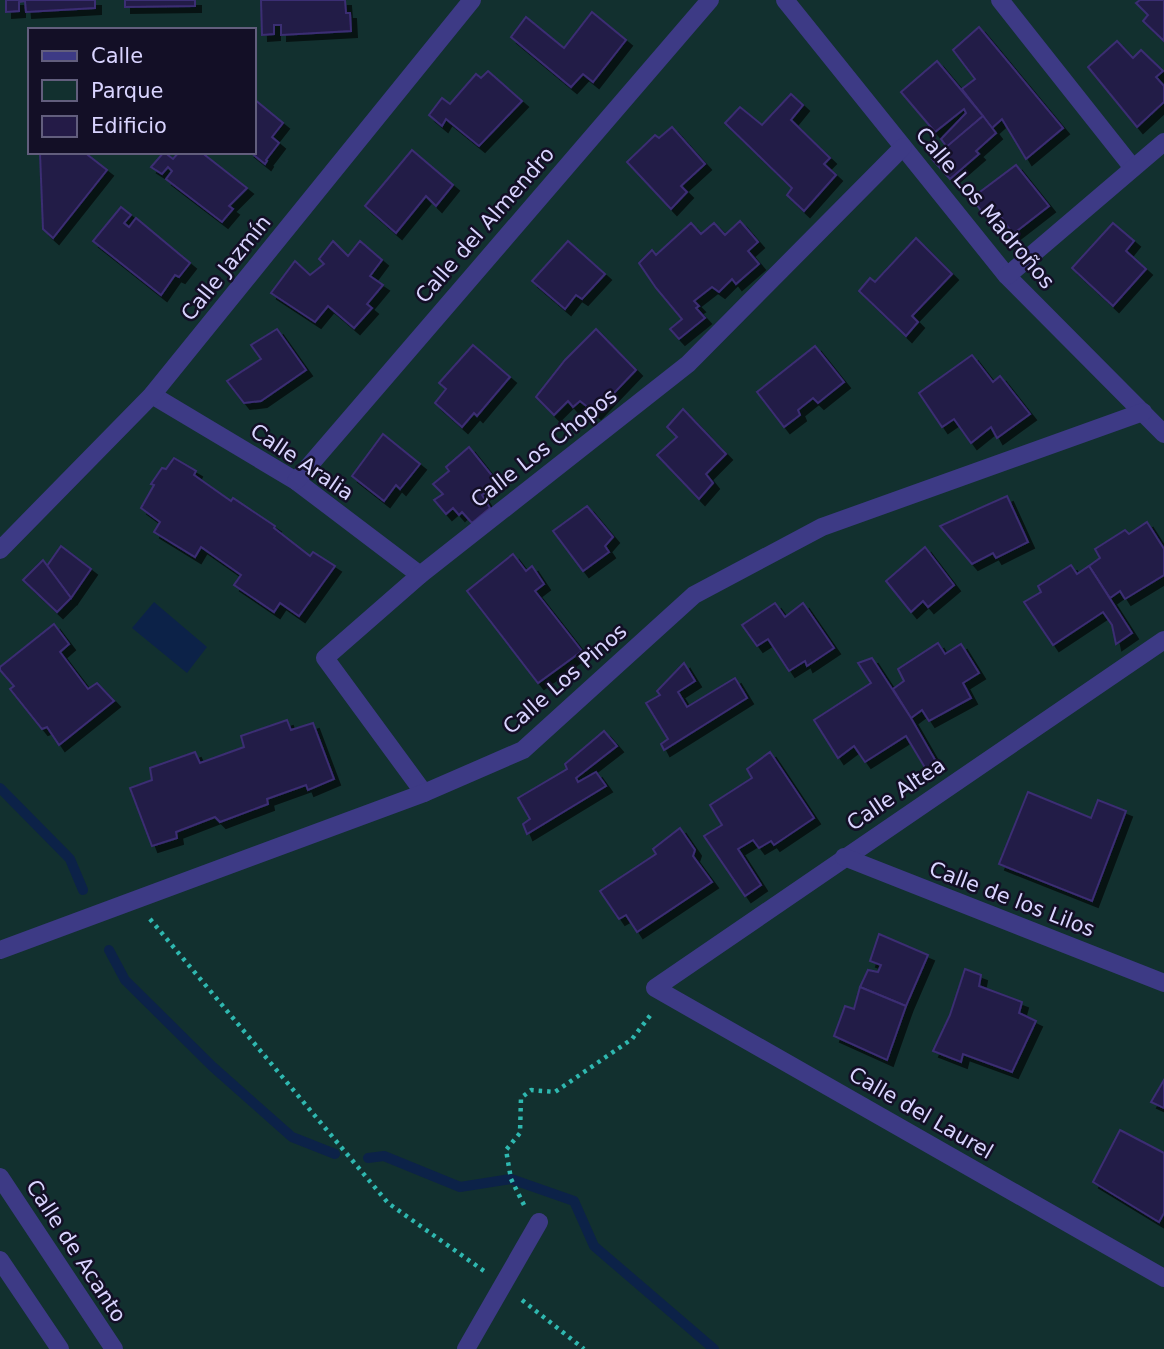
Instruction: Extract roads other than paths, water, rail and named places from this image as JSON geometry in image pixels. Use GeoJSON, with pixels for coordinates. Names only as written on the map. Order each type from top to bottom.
{"type":"FeatureCollection","features":[{"type":"Feature","properties":{"kind":"street","name":"Calle Jazmín"},"geometry":{"type":"LineString","coordinates":[[0,550],[152,395],[472,0]]}},
{"type":"Feature","properties":{"kind":"street","name":"Calle del Almendro"},"geometry":{"type":"LineString","coordinates":[[296,481],[710,0]]}},
{"type":"Feature","properties":{"kind":"street","name":"Calle Los Madroños"},"geometry":{"type":"LineString","coordinates":[[785,0],[1007,276],[1164,434]]}},
{"type":"Feature","properties":{"kind":"street"},"geometry":{"type":"LineString","coordinates":[[1000,0],[1133,168]]}},
{"type":"Feature","properties":{"kind":"street"},"geometry":{"type":"LineString","coordinates":[[1007,276],[1164,142]]}},
{"type":"Feature","properties":{"kind":"street","name":"Calle Los Chopos"},"geometry":{"type":"LineString","coordinates":[[424,793],[325,657],[420,575],[688,364],[903,146]]}},
{"type":"Feature","properties":{"kind":"street","name":"Calle Aralia"},"geometry":{"type":"LineString","coordinates":[[152,395],[296,481],[420,575]]}},
{"type":"Feature","properties":{"kind":"street","name":"Calle Los Pinos"},"geometry":{"type":"LineString","coordinates":[[0,950],[424,793],[523,750],[694,595],[822,527],[1143,412]]}},
{"type":"Feature","properties":{"kind":"street","name":"Calle Altea"},"geometry":{"type":"LineString","coordinates":[[655,988],[1164,640]]}},
{"type":"Feature","properties":{"kind":"street","name":"Calle de los Lilos"},"geometry":{"type":"LineString","coordinates":[[844,857],[1164,982]]}},
{"type":"Feature","properties":{"kind":"street","name":"Calle del Laurel"},"geometry":{"type":"LineString","coordinates":[[655,988],[1164,1278]]}},
{"type":"Feature","properties":{"kind":"street","name":"Calle de Acanto"},"geometry":{"type":"LineString","coordinates":[[0,1177],[114,1349]]}},
{"type":"Feature","properties":{"kind":"street"},"geometry":{"type":"LineString","coordinates":[[466,1349],[539,1222]]}},
{"type":"Feature","properties":{"kind":"street"},"geometry":{"type":"LineString","coordinates":[[0,1260],[60,1349]]}},
{"type":"Feature","properties":{"kind":"water"},"geometry":{"type":"Polygon","coordinates":[[[154,602],[207,647],[187,673],[132,628],[154,602]]]}},
{"type":"Feature","properties":{"kind":"waterway"},"geometry":{"type":"LineString","coordinates":[[0,788],[70,859],[83,890]]}},
{"type":"Feature","properties":{"kind":"waterway"},"geometry":{"type":"LineString","coordinates":[[109,950],[125,980],[213,1067],[292,1137],[335,1154]]}},
{"type":"Feature","properties":{"kind":"waterway"},"geometry":{"type":"LineString","coordinates":[[368,1158],[384,1156],[460,1187],[511,1179],[574,1201],[594,1246],[714,1349]]}}]}
